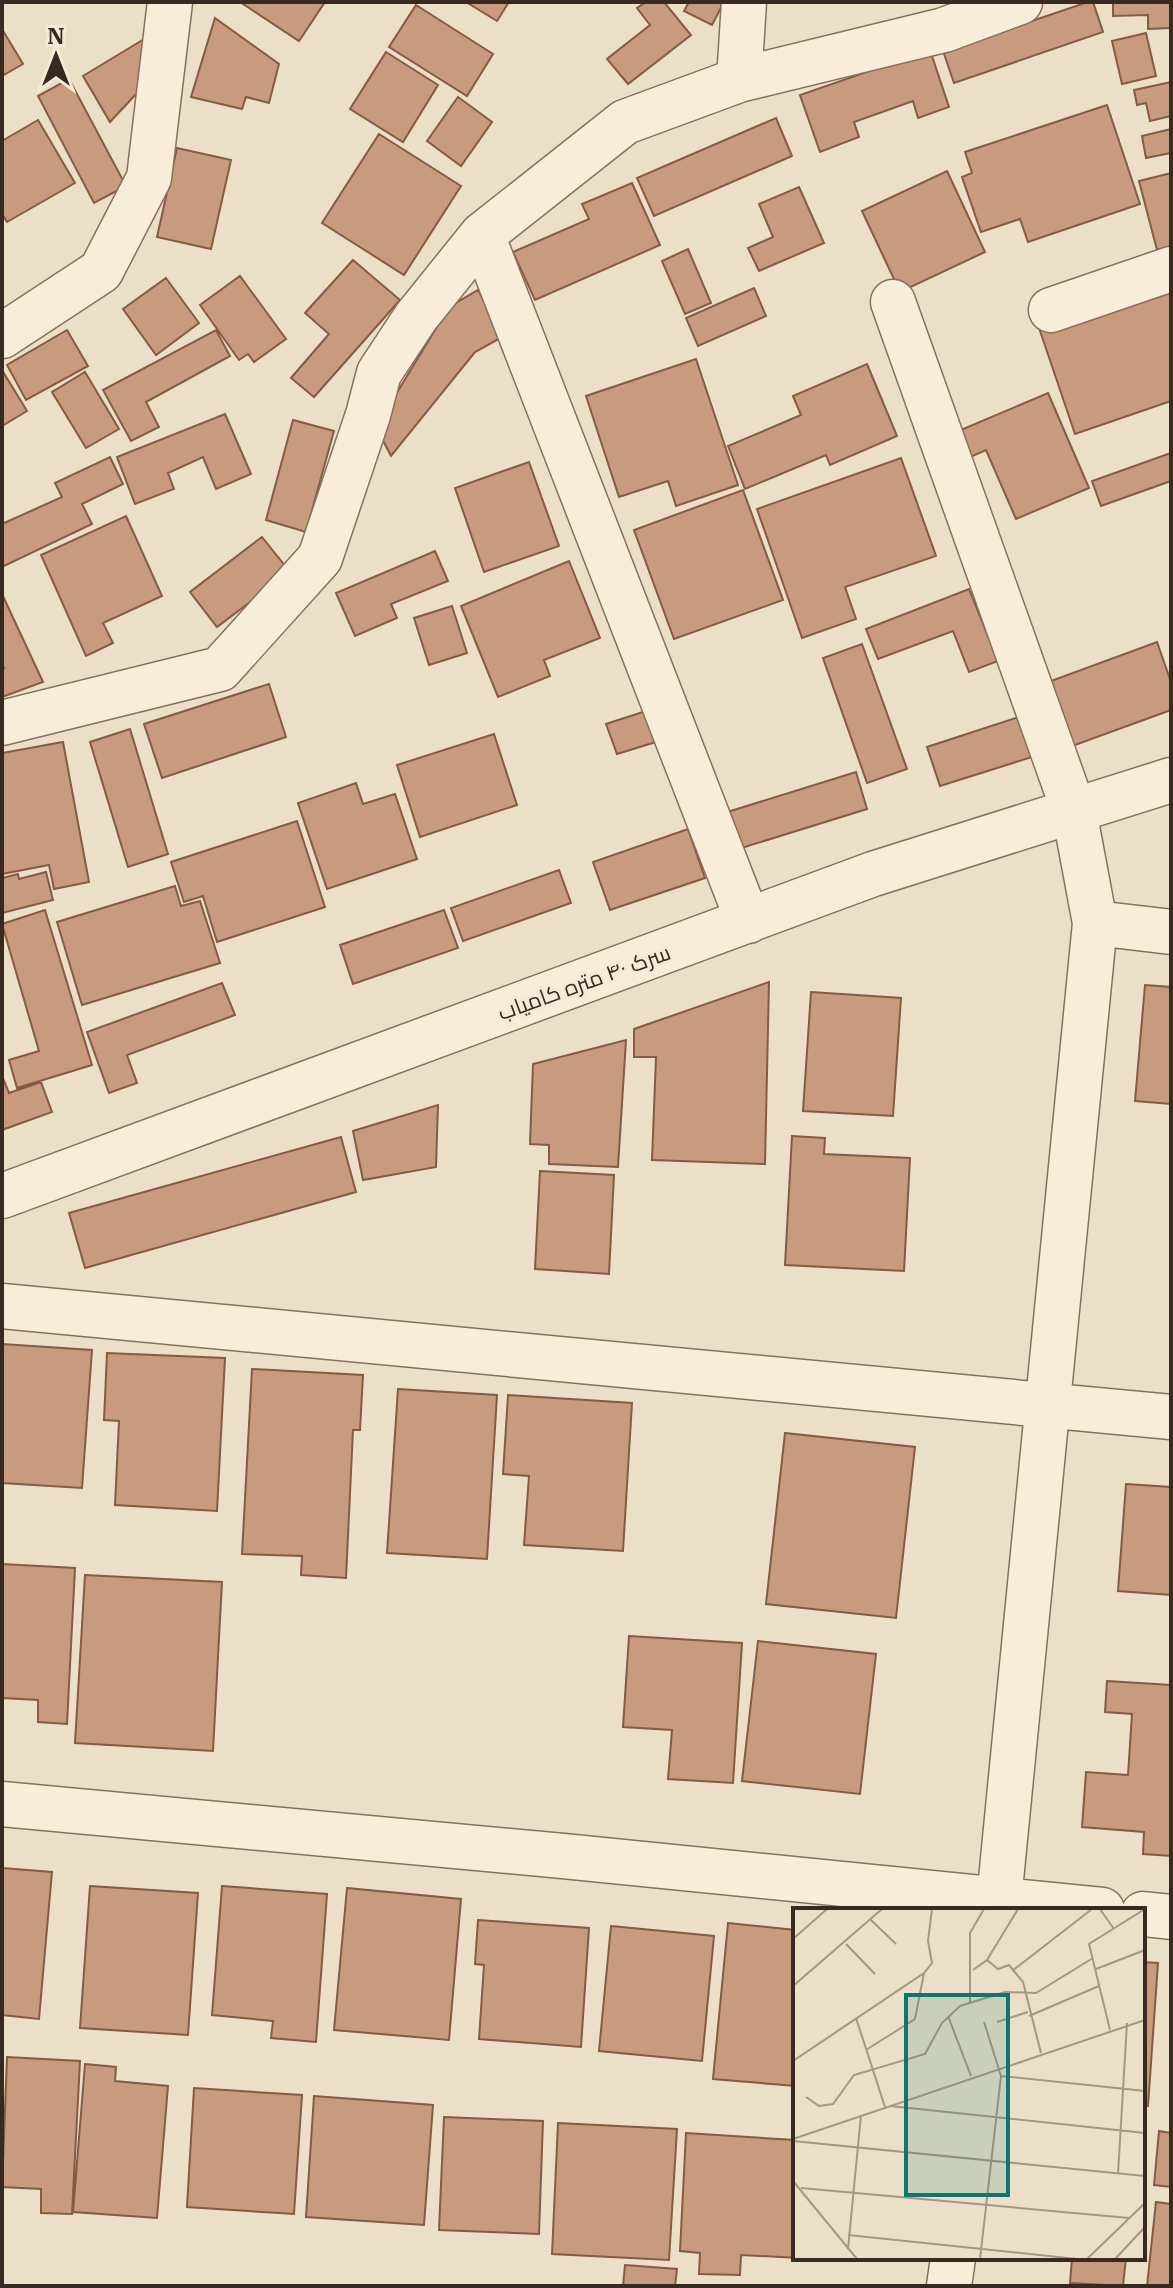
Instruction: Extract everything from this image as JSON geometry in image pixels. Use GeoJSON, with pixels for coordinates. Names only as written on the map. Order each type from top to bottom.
{"type":"FeatureCollection","features":[{"type":"Feature","properties":{"kind":"street"},"geometry":{"type":"LineString","coordinates":[[2,336],[101,271],[149,178],[170,2]]}},
{"type":"Feature","properties":{"kind":"street"},"geometry":{"type":"LineString","coordinates":[[739,80],[744,2]]}},
{"type":"Feature","properties":{"kind":"street"},"geometry":{"type":"LineString","coordinates":[[2,723],[220,669],[320,558],[379,373],[416,317],[482,235],[625,122],[739,80],[944,30],[1020,2]]}},
{"type":"Feature","properties":{"kind":"street"},"geometry":{"type":"LineString","coordinates":[[482,235],[748,921]]}},
{"type":"Feature","properties":{"kind":"street"},"geometry":{"type":"LineString","coordinates":[[1051,310],[1171,269]]}},
{"type":"Feature","properties":{"kind":"street"},"geometry":{"type":"LineString","coordinates":[[893,302],[1074,811],[1095,923],[999,1905]]}},
{"type":"Feature","properties":{"kind":"street","name":"سرک ۴۰ متره کامیاب"},"geometry":{"type":"LineString","coordinates":[[2,1196],[873,874],[1171,780]]}},
{"type":"Feature","properties":{"kind":"street"},"geometry":{"type":"LineString","coordinates":[[1095,923],[1171,932]]}},
{"type":"Feature","properties":{"kind":"street"},"geometry":{"type":"LineString","coordinates":[[2,1306],[1171,1417]]}},
{"type":"Feature","properties":{"kind":"street"},"geometry":{"type":"LineString","coordinates":[[2,1804],[999,1905],[1061,1908]]}},
{"type":"Feature","properties":{"kind":"street"},"geometry":{"type":"LineString","coordinates":[[1145,1914],[1171,1917]]}},
{"type":"Feature","properties":{"kind":"street"},"geometry":{"type":"LineString","coordinates":[[949,2286],[953,2260]]}},
{"type":"Feature","properties":{"kind":"building"},"geometry":{"type":"Polygon","coordinates":[[[240,2],[325,2],[299,41],[240,2]]]}},
{"type":"Feature","properties":{"kind":"building"},"geometry":{"type":"Polygon","coordinates":[[[466,2],[509,2],[497,21],[466,2]]]}},
{"type":"Feature","properties":{"kind":"building"},"geometry":{"type":"Polygon","coordinates":[[[646,2],[664,2],[691,35],[628,84],[607,59],[650,25],[637,8],[646,2]]]}},
{"type":"Feature","properties":{"kind":"building"},"geometry":{"type":"Polygon","coordinates":[[[689,2],[724,2],[712,25],[684,11],[689,2]]]}},
{"type":"Feature","properties":{"kind":"building"},"geometry":{"type":"Polygon","coordinates":[[[1093,2],[1103,32],[954,83],[943,51],[1093,2]]]}},
{"type":"Feature","properties":{"kind":"building"},"geometry":{"type":"Polygon","coordinates":[[[1113,2],[1171,2],[1171,28],[1148,29],[1148,15],[1113,16],[1113,2]]]}},
{"type":"Feature","properties":{"kind":"building"},"geometry":{"type":"Polygon","coordinates":[[[416,5],[493,54],[467,96],[389,47],[416,5]]]}},
{"type":"Feature","properties":{"kind":"building"},"geometry":{"type":"Polygon","coordinates":[[[215,18],[279,64],[269,103],[246,97],[242,109],[191,97],[215,18]]]}},
{"type":"Feature","properties":{"kind":"building"},"geometry":{"type":"Polygon","coordinates":[[[2,29],[23,64],[2,76],[2,29]]]}},
{"type":"Feature","properties":{"kind":"building"},"geometry":{"type":"Polygon","coordinates":[[[154,33],[151,78],[110,122],[83,76],[154,33]]]}},
{"type":"Feature","properties":{"kind":"building"},"geometry":{"type":"Polygon","coordinates":[[[1146,33],[1156,76],[1122,84],[1112,41],[1146,33]]]}},
{"type":"Feature","properties":{"kind":"building"},"geometry":{"type":"Polygon","coordinates":[[[930,50],[949,107],[918,118],[913,101],[854,122],[859,137],[820,152],[800,95],[930,50]]]}},
{"type":"Feature","properties":{"kind":"building"},"geometry":{"type":"Polygon","coordinates":[[[386,52],[438,85],[403,142],[350,109],[386,52]]]}},
{"type":"Feature","properties":{"kind":"building"},"geometry":{"type":"Polygon","coordinates":[[[69,79],[126,186],[94,203],[38,96],[69,79]]]}},
{"type":"Feature","properties":{"kind":"building"},"geometry":{"type":"Polygon","coordinates":[[[1171,82],[1171,116],[1150,121],[1146,103],[1137,105],[1134,90],[1171,82]]]}},
{"type":"Feature","properties":{"kind":"building"},"geometry":{"type":"Polygon","coordinates":[[[458,97],[492,122],[461,166],[427,141],[458,97]]]}},
{"type":"Feature","properties":{"kind":"building"},"geometry":{"type":"Polygon","coordinates":[[[1107,105],[1140,204],[1028,242],[1020,219],[981,232],[962,177],[972,173],[965,152],[1107,105]]]}},
{"type":"Feature","properties":{"kind":"building"},"geometry":{"type":"Polygon","coordinates":[[[776,118],[792,156],[654,216],[637,178],[776,118]]]}},
{"type":"Feature","properties":{"kind":"building"},"geometry":{"type":"Polygon","coordinates":[[[38,120],[75,183],[7,222],[2,214],[2,141],[38,120]]]}},
{"type":"Feature","properties":{"kind":"building"},"geometry":{"type":"Polygon","coordinates":[[[1171,129],[1171,153],[1146,158],[1142,136],[1171,129]]]}},
{"type":"Feature","properties":{"kind":"building"},"geometry":{"type":"Polygon","coordinates":[[[379,134],[461,186],[404,275],[322,223],[379,134]]]}},
{"type":"Feature","properties":{"kind":"building"},"geometry":{"type":"Polygon","coordinates":[[[177,148],[231,160],[211,249],[157,237],[177,148]]]}},
{"type":"Feature","properties":{"kind":"building"},"geometry":{"type":"Polygon","coordinates":[[[947,171],[985,252],[900,292],[862,211],[947,171]]]}},
{"type":"Feature","properties":{"kind":"building"},"geometry":{"type":"Polygon","coordinates":[[[1171,173],[1171,246],[1157,250],[1139,181],[1171,173]]]}},
{"type":"Feature","properties":{"kind":"building"},"geometry":{"type":"Polygon","coordinates":[[[632,183],[660,245],[535,300],[513,252],[589,219],[582,204],[632,183]]]}},
{"type":"Feature","properties":{"kind":"building"},"geometry":{"type":"Polygon","coordinates":[[[799,187],[824,243],[759,271],[748,248],[773,237],[759,204],[799,187]]]}},
{"type":"Feature","properties":{"kind":"building"},"geometry":{"type":"Polygon","coordinates":[[[688,249],[711,303],[685,314],[662,261],[688,249]]]}},
{"type":"Feature","properties":{"kind":"building"},"geometry":{"type":"Polygon","coordinates":[[[353,260],[400,300],[314,397],[291,378],[329,334],[305,313],[353,260]]]}},
{"type":"Feature","properties":{"kind":"building"},"geometry":{"type":"Polygon","coordinates":[[[240,276],[286,339],[254,362],[248,354],[239,360],[200,305],[240,276]]]}},
{"type":"Feature","properties":{"kind":"building"},"geometry":{"type":"Polygon","coordinates":[[[166,278],[199,323],[156,355],[123,309],[166,278]]]}},
{"type":"Feature","properties":{"kind":"building"},"geometry":{"type":"Polygon","coordinates":[[[1171,280],[1171,401],[1075,434],[1038,325],[1171,280]]]}},
{"type":"Feature","properties":{"kind":"building"},"geometry":{"type":"Polygon","coordinates":[[[754,288],[766,316],[698,346],[686,318],[754,288]]]}},
{"type":"Feature","properties":{"kind":"building"},"geometry":{"type":"Polygon","coordinates":[[[478,290],[504,336],[475,352],[391,456],[376,427],[449,307],[478,290]]]}},
{"type":"Feature","properties":{"kind":"building"},"geometry":{"type":"Polygon","coordinates":[[[67,330],[88,366],[26,400],[7,365],[67,330]]]}},
{"type":"Feature","properties":{"kind":"building"},"geometry":{"type":"Polygon","coordinates":[[[216,330],[230,356],[146,402],[159,427],[131,441],[103,390],[216,330]]]}},
{"type":"Feature","properties":{"kind":"building"},"geometry":{"type":"Polygon","coordinates":[[[696,359],[738,485],[676,506],[668,481],[619,497],[586,396],[696,359]]]}},
{"type":"Feature","properties":{"kind":"building"},"geometry":{"type":"Polygon","coordinates":[[[867,364],[897,436],[830,465],[826,455],[745,489],[728,446],[801,415],[793,396],[867,364]]]}},
{"type":"Feature","properties":{"kind":"building"},"geometry":{"type":"Polygon","coordinates":[[[2,370],[27,411],[2,426],[2,370]]]}},
{"type":"Feature","properties":{"kind":"building"},"geometry":{"type":"Polygon","coordinates":[[[85,372],[119,429],[86,448],[52,392],[85,372]]]}},
{"type":"Feature","properties":{"kind":"building"},"geometry":{"type":"Polygon","coordinates":[[[1048,393],[1089,488],[1016,519],[986,450],[961,461],[949,435],[1048,393]]]}},
{"type":"Feature","properties":{"kind":"building"},"geometry":{"type":"Polygon","coordinates":[[[225,414],[251,474],[216,489],[203,457],[168,473],[174,489],[135,504],[117,457],[225,414]]]}},
{"type":"Feature","properties":{"kind":"building"},"geometry":{"type":"Polygon","coordinates":[[[293,420],[334,431],[306,532],[266,520],[293,420]]]}},
{"type":"Feature","properties":{"kind":"building"},"geometry":{"type":"Polygon","coordinates":[[[1171,453],[1171,481],[1101,506],[1092,481],[1171,453]]]}},
{"type":"Feature","properties":{"kind":"building"},"geometry":{"type":"Polygon","coordinates":[[[110,457],[123,484],[82,504],[92,524],[2,567],[2,524],[62,497],[55,483],[110,457]]]}},
{"type":"Feature","properties":{"kind":"building"},"geometry":{"type":"Polygon","coordinates":[[[901,458],[936,556],[845,587],[856,619],[802,638],[757,509],[901,458]]]}},
{"type":"Feature","properties":{"kind":"building"},"geometry":{"type":"Polygon","coordinates":[[[529,462],[559,546],[484,572],[455,488],[529,462]]]}},
{"type":"Feature","properties":{"kind":"building"},"geometry":{"type":"Polygon","coordinates":[[[743,490],[783,600],[674,639],[634,530],[743,490]]]}},
{"type":"Feature","properties":{"kind":"building"},"geometry":{"type":"Polygon","coordinates":[[[126,516],[162,596],[103,623],[113,643],[86,656],[41,555],[126,516]]]}},
{"type":"Feature","properties":{"kind":"building"},"geometry":{"type":"Polygon","coordinates":[[[262,537],[290,572],[217,627],[190,592],[262,537]]]}},
{"type":"Feature","properties":{"kind":"building"},"geometry":{"type":"Polygon","coordinates":[[[435,551],[448,581],[391,604],[397,618],[355,636],[336,593],[435,551]]]}},
{"type":"Feature","properties":{"kind":"building"},"geometry":{"type":"Polygon","coordinates":[[[569,561],[600,638],[544,660],[550,676],[498,697],[461,606],[569,561]]]}},
{"type":"Feature","properties":{"kind":"building"},"geometry":{"type":"Polygon","coordinates":[[[969,589],[998,661],[969,672],[953,631],[878,659],[866,629],[969,589]]]}},
{"type":"Feature","properties":{"kind":"building"},"geometry":{"type":"Polygon","coordinates":[[[2,594],[43,682],[2,697],[4,668],[2,594]]]}},
{"type":"Feature","properties":{"kind":"building"},"geometry":{"type":"Polygon","coordinates":[[[452,606],[467,653],[429,665],[414,618],[452,606]]]}},
{"type":"Feature","properties":{"kind":"building"},"geometry":{"type":"Polygon","coordinates":[[[1157,642],[1171,682],[1171,710],[1064,749],[1040,685],[1157,642]]]}},
{"type":"Feature","properties":{"kind":"building"},"geometry":{"type":"Polygon","coordinates":[[[862,644],[907,769],[867,783],[823,658],[862,644]]]}},
{"type":"Feature","properties":{"kind":"building"},"geometry":{"type":"Polygon","coordinates":[[[269,684],[286,737],[162,778],[144,724],[269,684]]]}},
{"type":"Feature","properties":{"kind":"building"},"geometry":{"type":"Polygon","coordinates":[[[646,711],[656,742],[617,754],[606,724],[646,711]]]}},
{"type":"Feature","properties":{"kind":"building"},"geometry":{"type":"Polygon","coordinates":[[[1022,716],[1035,756],[940,786],[927,747],[1022,716]]]}},
{"type":"Feature","properties":{"kind":"building"},"geometry":{"type":"Polygon","coordinates":[[[130,729],[168,854],[128,867],[90,742],[130,729]]]}},
{"type":"Feature","properties":{"kind":"building"},"geometry":{"type":"Polygon","coordinates":[[[494,734],[517,805],[420,837],[397,765],[494,734]]]}},
{"type":"Feature","properties":{"kind":"building"},"geometry":{"type":"Polygon","coordinates":[[[63,742],[89,882],[54,889],[49,865],[2,874],[2,753],[63,742]]]}},
{"type":"Feature","properties":{"kind":"building"},"geometry":{"type":"Polygon","coordinates":[[[856,772],[867,809],[732,851],[721,814],[856,772]]]}},
{"type":"Feature","properties":{"kind":"building"},"geometry":{"type":"Polygon","coordinates":[[[356,783],[363,804],[395,794],[417,859],[327,889],[298,803],[356,783]]]}},
{"type":"Feature","properties":{"kind":"building"},"geometry":{"type":"Polygon","coordinates":[[[297,821],[325,907],[217,942],[203,896],[184,902],[171,862],[297,821]]]}},
{"type":"Feature","properties":{"kind":"building"},"geometry":{"type":"Polygon","coordinates":[[[688,829],[705,878],[610,910],[593,862],[688,829]]]}},
{"type":"Feature","properties":{"kind":"building"},"geometry":{"type":"Polygon","coordinates":[[[559,870],[571,903],[463,941],[451,908],[559,870]]]}},
{"type":"Feature","properties":{"kind":"building"},"geometry":{"type":"Polygon","coordinates":[[[46,872],[53,900],[2,913],[2,878],[18,874],[19,879],[46,872]]]}},
{"type":"Feature","properties":{"kind":"building"},"geometry":{"type":"Polygon","coordinates":[[[175,886],[181,906],[200,901],[220,963],[82,1005],[57,922],[175,886]]]}},
{"type":"Feature","properties":{"kind":"building"},"geometry":{"type":"Polygon","coordinates":[[[45,910],[92,1065],[17,1088],[9,1060],[39,1051],[2,924],[45,910]]]}},
{"type":"Feature","properties":{"kind":"building"},"geometry":{"type":"Polygon","coordinates":[[[444,910],[458,948],[353,984],[340,945],[444,910]]]}},
{"type":"Feature","properties":{"kind":"building"},"geometry":{"type":"Polygon","coordinates":[[[769,982],[765,1164],[652,1160],[656,1057],[634,1057],[634,1029],[769,982]]]}},
{"type":"Feature","properties":{"kind":"building"},"geometry":{"type":"Polygon","coordinates":[[[222,983],[235,1015],[127,1055],[137,1083],[109,1093],[87,1032],[222,983]]]}},
{"type":"Feature","properties":{"kind":"building"},"geometry":{"type":"Polygon","coordinates":[[[1145,985],[1171,987],[1171,1104],[1135,1101],[1145,985]]]}},
{"type":"Feature","properties":{"kind":"building"},"geometry":{"type":"Polygon","coordinates":[[[811,992],[901,998],[893,1116],[803,1111],[811,992]]]}},
{"type":"Feature","properties":{"kind":"building"},"geometry":{"type":"Polygon","coordinates":[[[626,1040],[618,1167],[549,1164],[549,1145],[530,1144],[533,1064],[626,1040]]]}},
{"type":"Feature","properties":{"kind":"building"},"geometry":{"type":"Polygon","coordinates":[[[2,1076],[9,1093],[41,1082],[52,1112],[2,1130],[2,1076]]]}},
{"type":"Feature","properties":{"kind":"building"},"geometry":{"type":"Polygon","coordinates":[[[438,1105],[436,1167],[363,1180],[353,1131],[438,1105]]]}},
{"type":"Feature","properties":{"kind":"building"},"geometry":{"type":"Polygon","coordinates":[[[792,1136],[825,1138],[824,1154],[910,1158],[904,1271],[785,1265],[792,1136]]]}},
{"type":"Feature","properties":{"kind":"building"},"geometry":{"type":"Polygon","coordinates":[[[341,1137],[356,1192],[85,1268],[69,1213],[341,1137]]]}},
{"type":"Feature","properties":{"kind":"building"},"geometry":{"type":"Polygon","coordinates":[[[540,1171],[614,1175],[609,1274],[535,1269],[540,1171]]]}},
{"type":"Feature","properties":{"kind":"building"},"geometry":{"type":"Polygon","coordinates":[[[2,1344],[92,1350],[82,1488],[2,1483],[2,1344]]]}},
{"type":"Feature","properties":{"kind":"building"},"geometry":{"type":"Polygon","coordinates":[[[107,1353],[225,1358],[217,1511],[115,1505],[119,1421],[104,1420],[107,1353]]]}},
{"type":"Feature","properties":{"kind":"building"},"geometry":{"type":"Polygon","coordinates":[[[252,1369],[363,1375],[360,1430],[353,1430],[346,1578],[301,1575],[302,1556],[242,1554],[252,1369]]]}},
{"type":"Feature","properties":{"kind":"building"},"geometry":{"type":"Polygon","coordinates":[[[398,1389],[497,1395],[487,1559],[387,1553],[398,1389]]]}},
{"type":"Feature","properties":{"kind":"building"},"geometry":{"type":"Polygon","coordinates":[[[508,1395],[632,1403],[623,1551],[524,1545],[529,1476],[503,1474],[508,1395]]]}},
{"type":"Feature","properties":{"kind":"building"},"geometry":{"type":"Polygon","coordinates":[[[785,1433],[915,1447],[896,1618],[766,1604],[785,1433]]]}},
{"type":"Feature","properties":{"kind":"building"},"geometry":{"type":"Polygon","coordinates":[[[1126,1484],[1171,1487],[1171,1595],[1118,1591],[1126,1484]]]}},
{"type":"Feature","properties":{"kind":"building"},"geometry":{"type":"Polygon","coordinates":[[[2,1564],[75,1568],[67,1724],[38,1722],[38,1700],[2,1698],[2,1564]]]}},
{"type":"Feature","properties":{"kind":"building"},"geometry":{"type":"Polygon","coordinates":[[[85,1575],[222,1582],[213,1751],[75,1743],[85,1575]]]}},
{"type":"Feature","properties":{"kind":"building"},"geometry":{"type":"Polygon","coordinates":[[[629,1636],[742,1643],[733,1783],[668,1779],[672,1730],[623,1727],[629,1636]]]}},
{"type":"Feature","properties":{"kind":"building"},"geometry":{"type":"Polygon","coordinates":[[[758,1641],[876,1654],[860,1794],[742,1781],[758,1641]]]}},
{"type":"Feature","properties":{"kind":"building"},"geometry":{"type":"Polygon","coordinates":[[[1107,1681],[1171,1685],[1171,1856],[1143,1854],[1144,1832],[1082,1827],[1086,1772],[1128,1775],[1132,1714],[1105,1712],[1107,1681]]]}},
{"type":"Feature","properties":{"kind":"building"},"geometry":{"type":"Polygon","coordinates":[[[2,1868],[52,1872],[39,2019],[2,2015],[2,1868]]]}},
{"type":"Feature","properties":{"kind":"building"},"geometry":{"type":"Polygon","coordinates":[[[90,1886],[198,1893],[188,2035],[80,2028],[90,1886]]]}},
{"type":"Feature","properties":{"kind":"building"},"geometry":{"type":"Polygon","coordinates":[[[222,1886],[327,1894],[316,2042],[271,2038],[273,2021],[212,2015],[222,1886]]]}},
{"type":"Feature","properties":{"kind":"building"},"geometry":{"type":"Polygon","coordinates":[[[347,1888],[461,1899],[449,2040],[334,2030],[347,1888]]]}},
{"type":"Feature","properties":{"kind":"building"},"geometry":{"type":"Polygon","coordinates":[[[478,1920],[589,1928],[581,2047],[479,2039],[484,1965],[475,1964],[478,1920]]]}},
{"type":"Feature","properties":{"kind":"building"},"geometry":{"type":"Polygon","coordinates":[[[728,1923],[793,1930],[793,2086],[713,2079],[728,1923]]]}},
{"type":"Feature","properties":{"kind":"building"},"geometry":{"type":"Polygon","coordinates":[[[611,1926],[714,1936],[702,2061],[599,2051],[611,1926]]]}},
{"type":"Feature","properties":{"kind":"building"},"geometry":{"type":"Polygon","coordinates":[[[1145,1962],[1158,1963],[1148,2106],[1145,2106],[1145,1962]]]}},
{"type":"Feature","properties":{"kind":"building"},"geometry":{"type":"Polygon","coordinates":[[[7,2057],[80,2061],[72,2214],[41,2213],[41,2189],[2,2187],[7,2057]]]}},
{"type":"Feature","properties":{"kind":"building"},"geometry":{"type":"Polygon","coordinates":[[[85,2064],[116,2067],[115,2081],[168,2086],[157,2218],[73,2212],[85,2064]]]}},
{"type":"Feature","properties":{"kind":"building"},"geometry":{"type":"Polygon","coordinates":[[[194,2088],[302,2095],[294,2214],[187,2207],[194,2088]]]}},
{"type":"Feature","properties":{"kind":"building"},"geometry":{"type":"Polygon","coordinates":[[[314,2096],[433,2105],[424,2225],[306,2217],[314,2096]]]}},
{"type":"Feature","properties":{"kind":"building"},"geometry":{"type":"Polygon","coordinates":[[[444,2117],[543,2121],[539,2234],[439,2230],[444,2117]]]}},
{"type":"Feature","properties":{"kind":"building"},"geometry":{"type":"Polygon","coordinates":[[[558,2123],[677,2129],[669,2260],[552,2254],[558,2123]]]}},
{"type":"Feature","properties":{"kind":"building"},"geometry":{"type":"Polygon","coordinates":[[[1159,2131],[1171,2133],[1171,2187],[1154,2185],[1159,2131]]]}},
{"type":"Feature","properties":{"kind":"building"},"geometry":{"type":"Polygon","coordinates":[[[686,2133],[793,2140],[793,2258],[741,2255],[740,2275],[699,2274],[700,2253],[680,2251],[686,2133]]]}},
{"type":"Feature","properties":{"kind":"building"},"geometry":{"type":"Polygon","coordinates":[[[1156,2202],[1171,2204],[1171,2286],[1147,2286],[1156,2202]]]}},
{"type":"Feature","properties":{"kind":"building"},"geometry":{"type":"Polygon","coordinates":[[[1072,2260],[1126,2260],[1123,2286],[1070,2283],[1072,2260]]]}},
{"type":"Feature","properties":{"kind":"building"},"geometry":{"type":"Polygon","coordinates":[[[625,2265],[677,2269],[675,2286],[623,2286],[625,2265]]]}}]}
